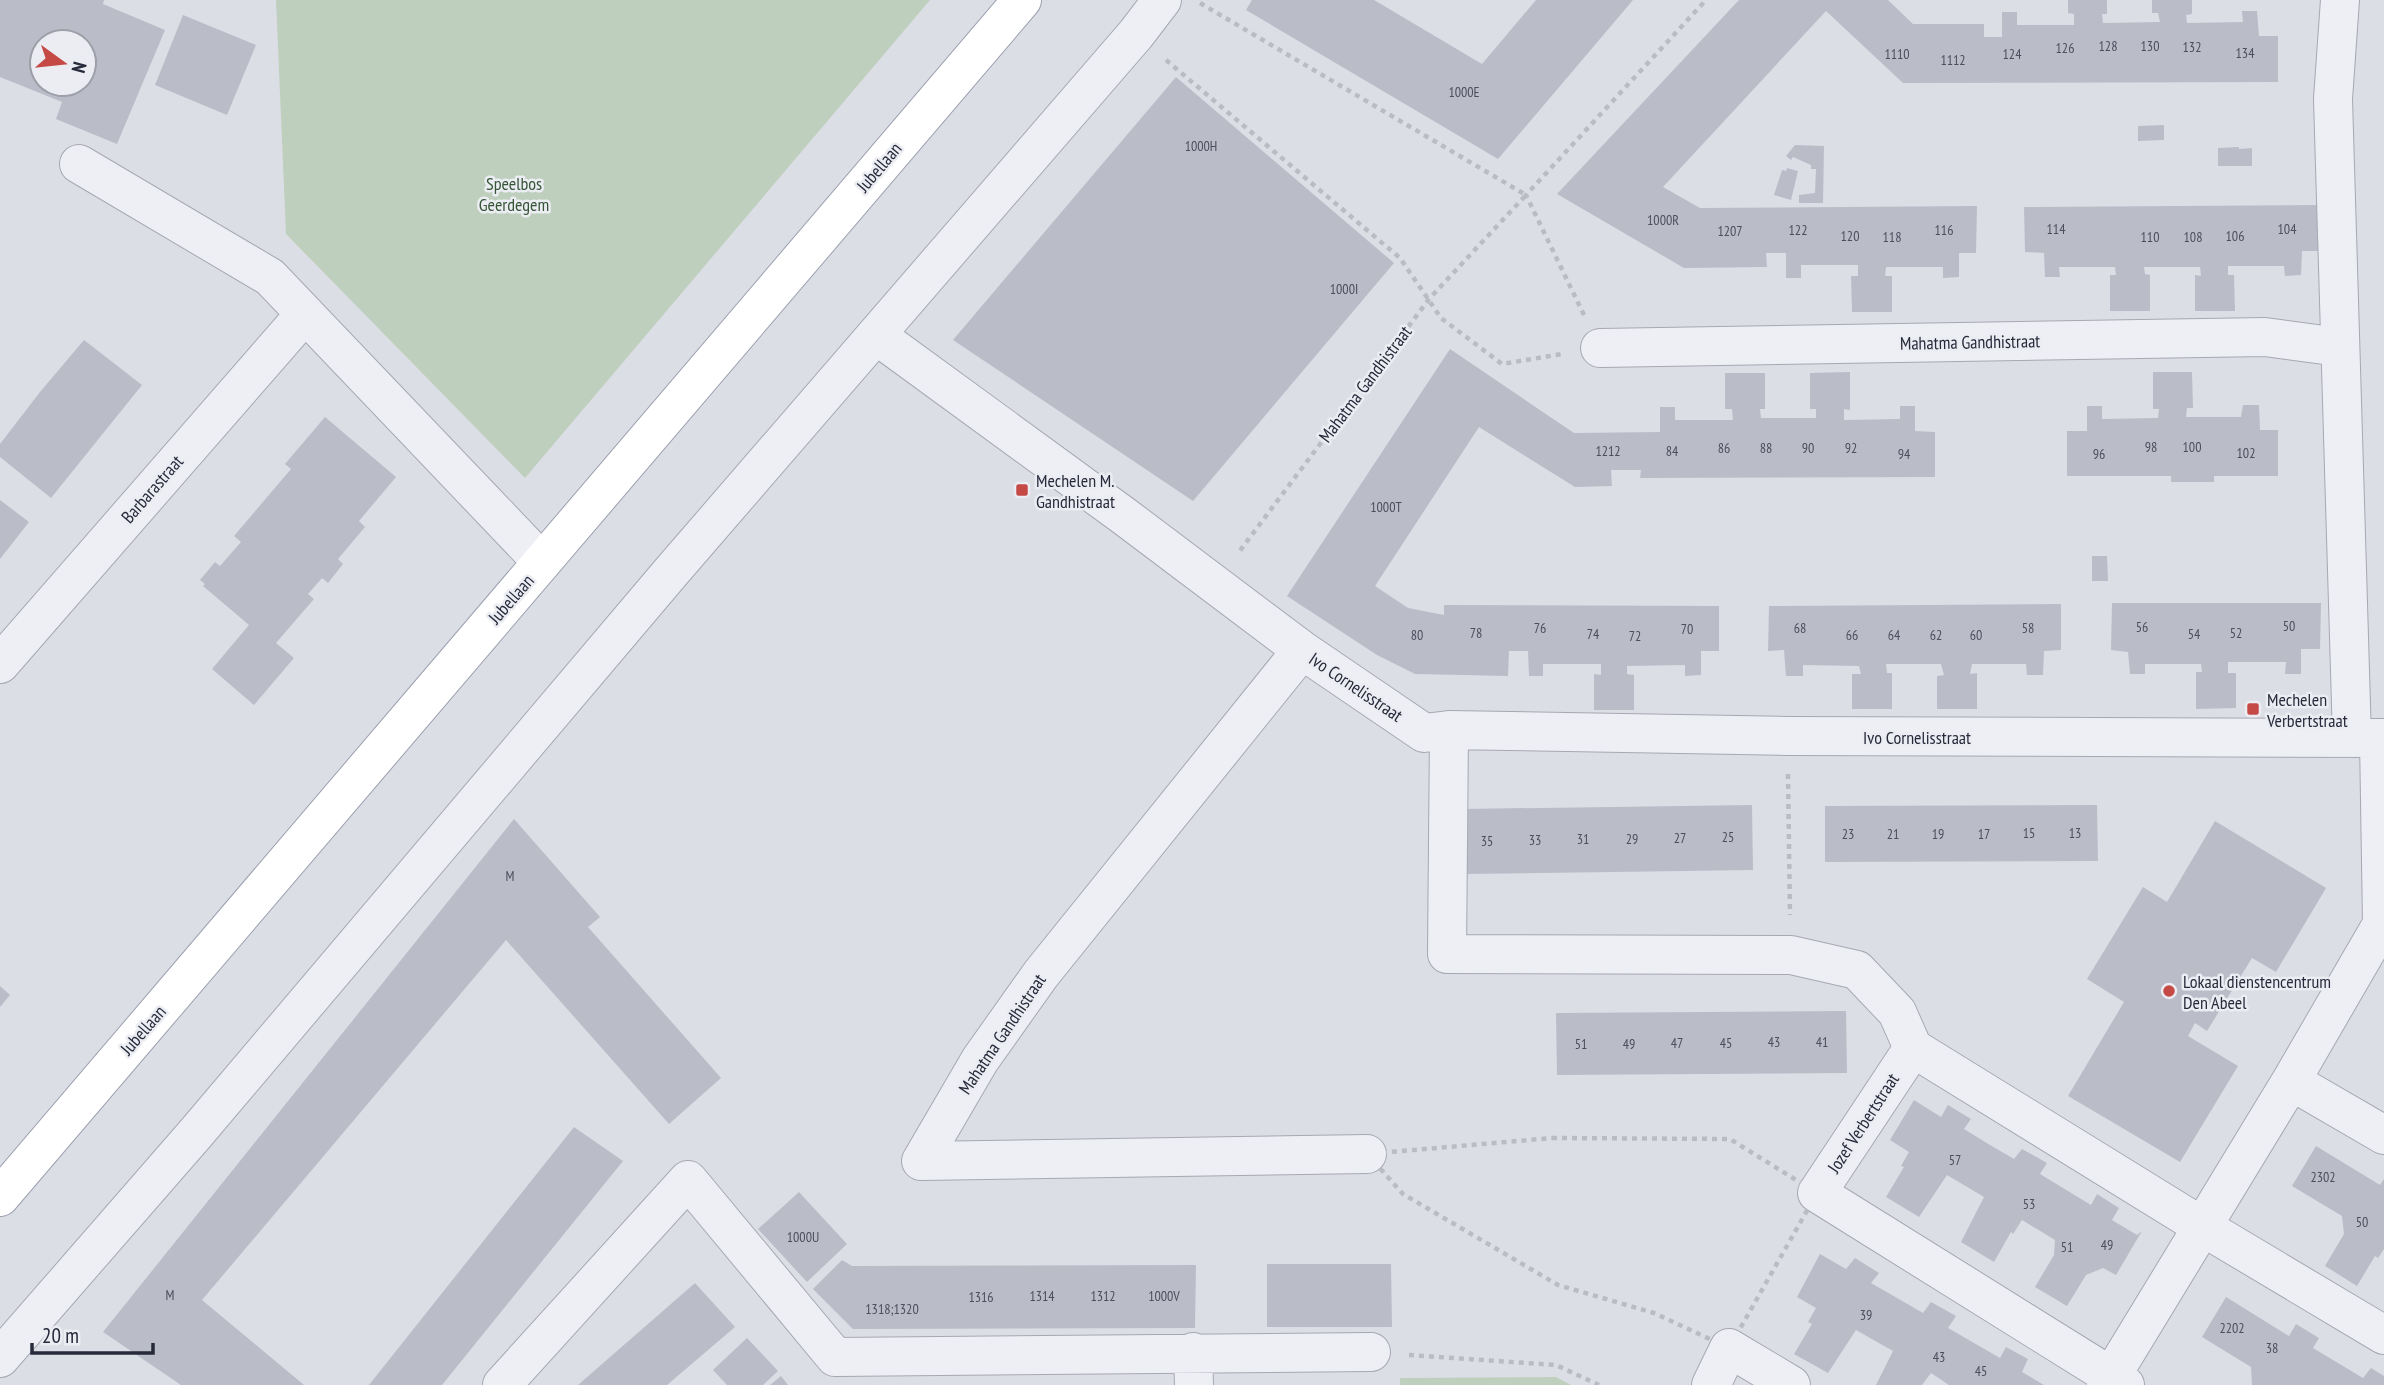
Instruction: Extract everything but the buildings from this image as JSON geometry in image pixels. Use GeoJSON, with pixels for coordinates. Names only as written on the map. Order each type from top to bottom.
{"type":"FeatureCollection","features":[{"type":"Feature","properties":{"kind":"main road","name":"Jubellaan"},"geometry":{"type":"LineString","coordinates":[[0,1197],[1022,0]]}},
{"type":"Feature","properties":{"kind":"street"},"geometry":{"type":"LineString","coordinates":[[0,1358],[205,1124],[671,572],[1136,34],[1162,0]]}},
{"type":"Feature","properties":{"kind":"street"},"geometry":{"type":"LineString","coordinates":[[2340,0],[2333,99],[2339,347],[2372,738]]}},
{"type":"Feature","properties":{"kind":"street"},"geometry":{"type":"LineString","coordinates":[[79,164],[270,277],[542,562]]}},
{"type":"Feature","properties":{"kind":"street","name":"Barbarastraat"},"geometry":{"type":"LineString","coordinates":[[0,664],[305,314]]}},
{"type":"Feature","properties":{"kind":"street"},"geometry":{"type":"LineString","coordinates":[[876,335],[1301,650]]}},
{"type":"Feature","properties":{"kind":"street","name":"Mahatma Gandhistraat"},"geometry":{"type":"LineString","coordinates":[[1600,348],[2265,337],[2339,347]]}},
{"type":"Feature","properties":{"kind":"street","name":"Mahatma Gandhistraat"},"geometry":{"type":"LineString","coordinates":[[1301,650],[1041,974],[980,1060],[921,1161],[1367,1154]]}},
{"type":"Feature","properties":{"kind":"street","name":"Ivo Cornelisstraat"},"geometry":{"type":"LineString","coordinates":[[1301,650],[1424,733],[1449,730],[1788,736],[2372,738]]}},
{"type":"Feature","properties":{"kind":"street"},"geometry":{"type":"LineString","coordinates":[[1449,730],[1447,954],[1791,955],[1857,970],[1897,1012],[1913,1048],[2384,1335]]}},
{"type":"Feature","properties":{"kind":"street","name":"Jozef Verbertstraat"},"geometry":{"type":"LineString","coordinates":[[1913,1048],[1817,1193],[2114,1382],[2383,925],[2372,738]]}},
{"type":"Feature","properties":{"kind":"street"},"geometry":{"type":"LineString","coordinates":[[2291,1081],[2384,1135]]}},
{"type":"Feature","properties":{"kind":"street"},"geometry":{"type":"LineString","coordinates":[[502,1385],[688,1180],[835,1357],[1193,1369],[1371,1352]]}},
{"type":"Feature","properties":{"kind":"street"},"geometry":{"type":"LineString","coordinates":[[1711,1385],[1729,1348],[1791,1385]]}},
{"type":"Feature","properties":{"kind":"path"},"geometry":{"type":"LineString","coordinates":[[1136,34],[1399,258],[1441,318],[1502,364],[1600,348],[1526,195],[1194,0]]}},
{"type":"Feature","properties":{"kind":"path","name":"Mahatma Gandhistraat"},"geometry":{"type":"LineString","coordinates":[[1215,584],[1429,299],[1706,0]]}},
{"type":"Feature","properties":{"kind":"path"},"geometry":{"type":"LineString","coordinates":[[1788,736],[1791,955]]}},
{"type":"Feature","properties":{"kind":"path"},"geometry":{"type":"LineString","coordinates":[[1552,1138],[1730,1139],[1817,1193],[1729,1348],[1654,1313],[1558,1285],[1403,1194],[1367,1154],[1552,1138]]}},
{"type":"Feature","properties":{"kind":"path"},"geometry":{"type":"LineString","coordinates":[[1371,1352],[1556,1365],[1599,1385]]}},
{"type":"Feature","properties":{"kind":"green space","name":"Speelbos Geerdegem"},"geometry":{"type":"Polygon","coordinates":[[[276,0],[930,0],[525,478],[286,234],[276,0]]]}},
{"type":"Feature","properties":{"kind":"green space"},"geometry":{"type":"Polygon","coordinates":[[[1556,1377],[1571,1385],[1400,1385],[1400,1378],[1556,1377]]]}},
{"type":"Feature","properties":{"kind":"place","name":"Mechelen M. Gandhistraat"},"geometry":{"type":"Point","coordinates":[1022,490]}},
{"type":"Feature","properties":{"kind":"place","name":"Mechelen Verbertstraat"},"geometry":{"type":"Point","coordinates":[2253,709]}},
{"type":"Feature","properties":{"kind":"place","name":"Lokaal dienstencentrum Den Abeel"},"geometry":{"type":"Point","coordinates":[2169,991]}}]}
